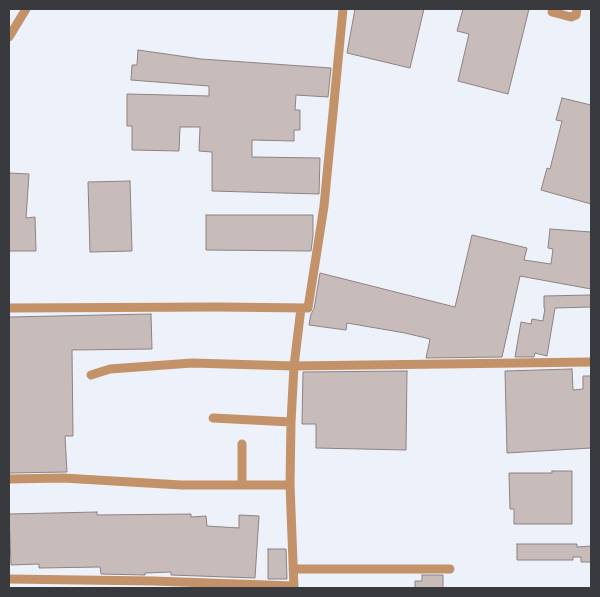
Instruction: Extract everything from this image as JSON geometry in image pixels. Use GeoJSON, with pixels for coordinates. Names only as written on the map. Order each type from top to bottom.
{"type":"FeatureCollection","features":[{"type":"Feature","properties":{"kind":"street"},"geometry":{"type":"LineString","coordinates":[[9,37],[26,9]]}},
{"type":"Feature","properties":{"kind":"street"},"geometry":{"type":"LineString","coordinates":[[9,308],[217,306],[308,308],[324,206],[343,9]]}},
{"type":"Feature","properties":{"kind":"street"},"geometry":{"type":"LineString","coordinates":[[552,12],[571,17],[576,15],[577,9]]}},
{"type":"Feature","properties":{"kind":"street"},"geometry":{"type":"LineString","coordinates":[[9,579],[153,581],[294,587],[290,485],[291,422],[294,366],[301,308]]}},
{"type":"Feature","properties":{"kind":"street"},"geometry":{"type":"LineString","coordinates":[[91,375],[110,369],[192,363],[294,366],[591,362]]}},
{"type":"Feature","properties":{"kind":"street"},"geometry":{"type":"LineString","coordinates":[[213,418],[291,422]]}},
{"type":"Feature","properties":{"kind":"street"},"geometry":{"type":"LineString","coordinates":[[242,444],[242,485]]}},
{"type":"Feature","properties":{"kind":"street"},"geometry":{"type":"LineString","coordinates":[[9,479],[62,478],[181,485],[290,485]]}},
{"type":"Feature","properties":{"kind":"street"},"geometry":{"type":"LineString","coordinates":[[293,569],[450,569]]}},
{"type":"Feature","properties":{"kind":"building"},"geometry":{"type":"Polygon","coordinates":[[[355,9],[424,9],[410,68],[347,53],[355,9]]]}},
{"type":"Feature","properties":{"kind":"building"},"geometry":{"type":"Polygon","coordinates":[[[463,9],[529,9],[508,94],[458,81],[469,34],[457,31],[463,9]]]}},
{"type":"Feature","properties":{"kind":"building"},"geometry":{"type":"Polygon","coordinates":[[[138,50],[201,59],[331,68],[328,97],[296,95],[295,110],[300,110],[300,130],[294,130],[294,141],[252,140],[252,157],[320,158],[319,194],[212,191],[212,152],[199,151],[200,127],[180,127],[179,151],[132,150],[132,126],[127,126],[127,94],[209,96],[209,86],[131,80],[132,65],[137,65],[138,50]]]}},
{"type":"Feature","properties":{"kind":"building"},"geometry":{"type":"Polygon","coordinates":[[[562,98],[591,105],[591,204],[541,190],[547,168],[550,169],[562,121],[556,120],[562,98]]]}},
{"type":"Feature","properties":{"kind":"building"},"geometry":{"type":"Polygon","coordinates":[[[9,173],[29,174],[26,218],[35,217],[36,251],[9,251],[9,173]]]}},
{"type":"Feature","properties":{"kind":"building"},"geometry":{"type":"Polygon","coordinates":[[[130,181],[132,251],[90,252],[88,182],[130,181]]]}},
{"type":"Feature","properties":{"kind":"building"},"geometry":{"type":"Polygon","coordinates":[[[206,215],[313,215],[311,251],[206,250],[206,215]]]}},
{"type":"Feature","properties":{"kind":"building"},"geometry":{"type":"Polygon","coordinates":[[[550,229],[591,232],[591,289],[520,276],[502,357],[426,358],[430,339],[347,323],[346,330],[309,325],[314,309],[320,273],[455,307],[472,235],[527,248],[524,260],[551,264],[553,249],[548,248],[550,229]]]}},
{"type":"Feature","properties":{"kind":"building"},"geometry":{"type":"Polygon","coordinates":[[[591,295],[591,307],[555,308],[547,356],[535,353],[534,357],[515,357],[521,322],[531,324],[532,319],[543,321],[544,296],[591,295]]]}},
{"type":"Feature","properties":{"kind":"building"},"geometry":{"type":"Polygon","coordinates":[[[151,314],[152,349],[72,350],[73,436],[65,436],[67,472],[9,473],[9,317],[151,314]]]}},
{"type":"Feature","properties":{"kind":"building"},"geometry":{"type":"Polygon","coordinates":[[[572,369],[573,390],[583,389],[583,376],[591,376],[591,448],[507,453],[505,371],[572,369]]]}},
{"type":"Feature","properties":{"kind":"building"},"geometry":{"type":"Polygon","coordinates":[[[407,371],[406,450],[316,448],[316,424],[302,424],[303,372],[407,371]]]}},
{"type":"Feature","properties":{"kind":"building"},"geometry":{"type":"Polygon","coordinates":[[[552,471],[572,471],[572,524],[514,524],[514,509],[510,509],[509,473],[552,473],[552,471]]]}},
{"type":"Feature","properties":{"kind":"building"},"geometry":{"type":"Polygon","coordinates":[[[97,512],[97,515],[191,514],[191,517],[206,516],[207,526],[239,528],[239,515],[259,516],[255,578],[171,575],[171,572],[145,573],[145,575],[101,574],[100,567],[39,568],[39,564],[11,565],[9,514],[97,512]]]}},
{"type":"Feature","properties":{"kind":"building"},"geometry":{"type":"Polygon","coordinates":[[[517,544],[577,544],[577,547],[591,546],[591,562],[581,562],[581,557],[573,557],[573,560],[517,560],[517,544]]]}},
{"type":"Feature","properties":{"kind":"building"},"geometry":{"type":"Polygon","coordinates":[[[268,549],[286,549],[287,579],[268,579],[268,549]]]}},
{"type":"Feature","properties":{"kind":"building"},"geometry":{"type":"Polygon","coordinates":[[[422,575],[443,575],[443,588],[415,588],[415,581],[422,581],[422,575]]]}}]}
